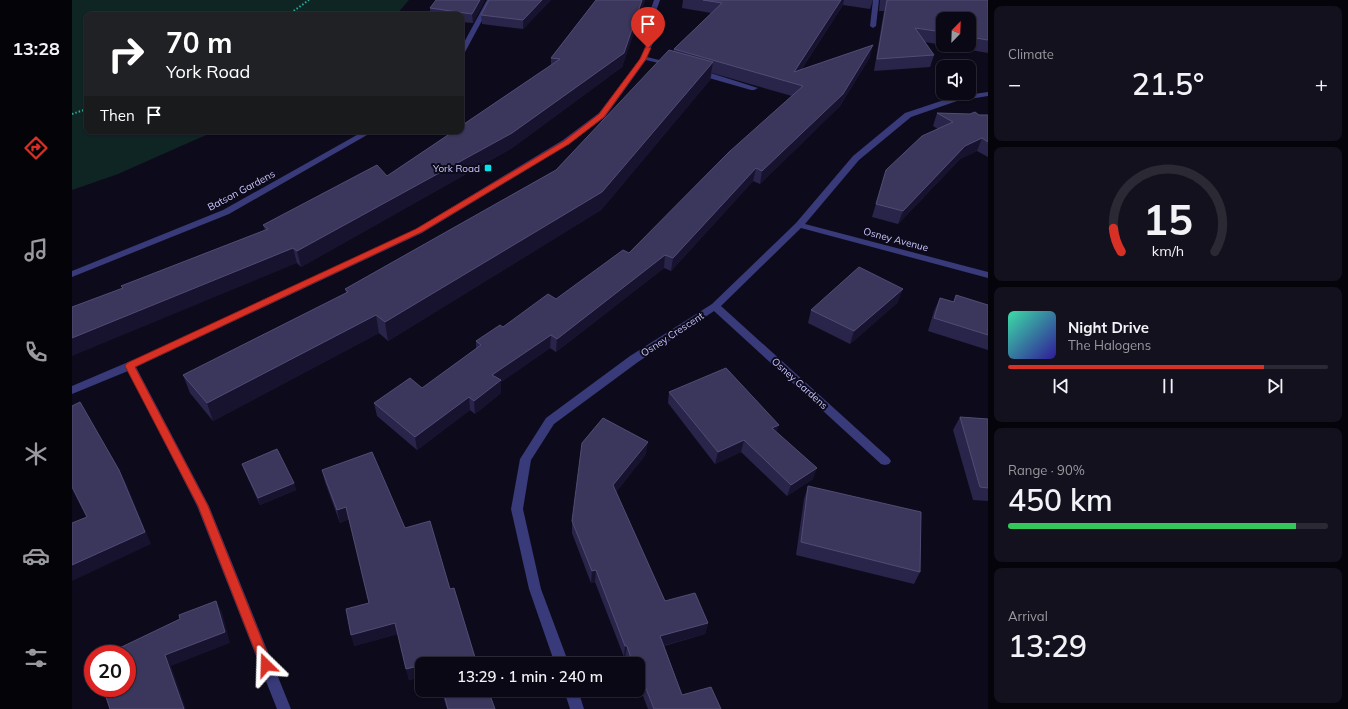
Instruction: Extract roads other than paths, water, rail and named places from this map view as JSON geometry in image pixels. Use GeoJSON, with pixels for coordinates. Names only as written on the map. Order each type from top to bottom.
{"type":"FeatureCollection","features":[{"type":"Feature","properties":{"kind":"street"},"geometry":{"type":"LineString","coordinates":[[464,48],[490,0]]}},
{"type":"Feature","properties":{"kind":"street"},"geometry":{"type":"LineString","coordinates":[[72,390],[130,366],[419,231],[566,142],[602,115],[644,58],[652,38],[651,17],[657,0]]}},
{"type":"Feature","properties":{"kind":"street"},"geometry":{"type":"LineString","coordinates":[[873,26],[876,0]]}},
{"type":"Feature","properties":{"kind":"street"},"geometry":{"type":"LineString","coordinates":[[644,58],[679,66]]}},
{"type":"Feature","properties":{"kind":"street"},"geometry":{"type":"LineString","coordinates":[[694,70],[754,88]]}},
{"type":"Feature","properties":{"kind":"street","name":"Osney Crescent"},"geometry":{"type":"LineString","coordinates":[[559,657],[535,589],[517,509],[526,459],[550,421],[634,359],[715,306],[799,224],[856,158],[908,115],[956,99],[988,94]]}},
{"type":"Feature","properties":{"kind":"street","name":"Batson Gardens"},"geometry":{"type":"LineString","coordinates":[[72,274],[226,212],[365,134]]}},
{"type":"Feature","properties":{"kind":"street","name":"Osney Avenue"},"geometry":{"type":"LineString","coordinates":[[799,224],[988,275]]}},
{"type":"Feature","properties":{"kind":"street","name":"Osney Gardens"},"geometry":{"type":"LineString","coordinates":[[715,306],[885,460]]}},
{"type":"Feature","properties":{"kind":"street"},"geometry":{"type":"LineString","coordinates":[[130,366],[203,506],[284,709]]}},
{"type":"Feature","properties":{"kind":"street"},"geometry":{"type":"LineString","coordinates":[[574,697],[578,709]]}},
{"type":"Feature","properties":{"kind":"place","name":"York Road"},"geometry":{"type":"Point","coordinates":[488,168]}}]}
